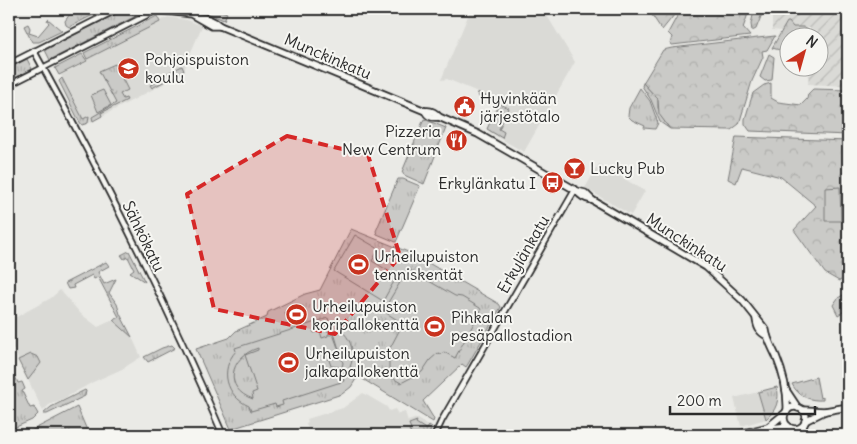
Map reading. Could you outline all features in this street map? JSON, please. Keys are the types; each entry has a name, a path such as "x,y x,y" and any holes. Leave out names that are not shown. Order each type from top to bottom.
{"main road":[{"name":"Munckinkatu","path":"155,9 179,11 198,17 205,17 220,26 425,112 435,113 439,117 478,134 576,190 585,193 592,200 706,266 742,300 756,319 765,327 786,390 786,412"},
{"name":"Munckinkatu","path":"185,9 191,14"},
{"name":"Munckinkatu","path":"786,390 800,409"},
{"path":"768,427 792,407 825,412"},
{"path":"735,435 768,427 798,428 805,422 825,412 848,407"},
{"path":"800,409 805,422"},
{"path":"786,412 784,420 789,427"}],"street":[{"path":"9,64 118,9"},
{"path":"9,85 155,9"},
{"name":"Sähkökatu","path":"34,51 80,134 182,340 223,435"},
{"name":"Erkylänkatu","path":"435,435 576,190"},
{"path":"803,435 805,422"},
{"path":"789,427 796,435"}],"highlighted area":[{"path":"287,136 368,155 400,256 335,334 214,309 187,194"}],"shaded area":[{"path":"471,9 543,9 575,62 524,152 489,132 502,106 499,104 499,101 447,79 441,80"},
{"path":"772,9 848,9 848,86 808,84 808,78 830,78 830,28 793,27 787,22 784,28 780,28 780,31 772,30"},
{"name":"Pohjoispuiston koulu","path":"168,17 187,20 202,26 184,73 89,123 83,119 61,75 87,62 86,59"},
{"path":"599,164 645,191 631,215 585,188"},
{"path":"60,290 81,314 98,327 119,317 132,337 141,357 122,369 49,405 43,411 9,340 9,321 51,298"},
{"path":"758,392 766,419 741,426 734,398"},
{"path":"363,393 387,407 389,411 395,409 398,414 405,412 408,421 417,418 427,425 428,435 310,435 306,423 308,422 307,419 343,408"}],"green space":[{"path":"70,9 101,9 101,11 69,27 65,21 72,11"},
{"path":"126,9 130,9 134,17 50,60 45,50"},
{"path":"197,9 215,9 227,13 224,20"},
{"path":"648,9 679,9 662,30"},
{"path":"681,9 764,9 756,29 752,31 751,24 754,11 749,11 743,28 750,36 672,45 670,44 672,37 668,33"},
{"path":"157,16 160,22 87,59 84,53"},
{"path":"48,19 62,31 39,42 32,42 24,26 28,24 30,28 29,33 38,36 49,23"},
{"path":"789,22 793,27 805,28 784,28"},
{"path":"780,34 780,50 772,48"},
{"path":"775,36 767,50 762,51 763,57 752,81 739,124 731,130 670,129 659,114 658,99 643,83 663,50"},
{"path":"82,54 87,61 59,75 55,68"},
{"path":"769,54 774,57 772,80 765,81 760,77"},
{"path":"27,59 32,69 9,81 9,68"},
{"path":"115,64 128,90 120,94 123,99 126,98 127,100 101,113 102,116 93,121 92,117 116,103 99,71"},
{"path":"182,66 184,71 152,88 150,85 163,79 162,76"},
{"path":"62,78 83,119 89,116 88,123 82,125 79,121 59,81"},
{"path":"643,83 658,99 658,108 670,129 660,122 651,100 642,86"},
{"path":"771,83 771,98 778,102 801,105 813,89 848,90 848,135 750,131 745,124 745,119 753,93 764,85"},
{"path":"640,88 650,101 658,123 655,129 644,128 645,126 628,116 629,108"},
{"path":"103,90 111,105 98,112 91,95"},
{"path":"477,92 509,108 499,129 504,132 502,138 487,129 498,105 479,97"},
{"path":"424,119 446,128 424,184 404,175 402,172"},
{"path":"736,137 848,141 848,277 839,281 825,273 794,230 816,206 781,177 742,167 736,183 728,179"},
{"path":"398,179 403,179 420,186 396,242 377,234 376,231"},
{"path":"840,187 841,221 825,221 825,188"},
{"path":"351,229 413,254 499,304 501,307 468,364 466,367 462,364 423,401 434,419 433,422 361,378 356,379 351,387 342,394 231,429 196,349 229,338 236,331 267,317 268,312 305,294 320,290"},
{"name":"Urheilupuiston tenniskentät","path":"355,235 379,249 372,261 397,276 383,301 334,271"},
{"path":"129,251 145,282 130,272 134,269 128,257 124,259 121,255"},
{"path":"106,262 109,266 98,272 104,284 116,279 109,293 117,304 132,337 113,320 119,317 98,277 94,279 92,275 73,285 74,288 68,289 65,283"},
{"name":"Pihkalan pesäpallostadion","path":"408,269 455,296 462,297 481,310 455,358 444,352 438,353 430,360 422,372 401,383 389,376 389,350 399,331 399,321 383,311"},
{"path":"848,292 848,309 838,315 833,305 838,298"},
{"name":"Urheilupuiston koripallokenttä","path":"303,307 307,318 289,324 285,313"},
{"path":"328,318 330,324 344,333 349,340 352,347 352,355 348,371 343,378 344,381 282,401 283,405 276,407 275,404 251,411 249,406 235,396 228,382 228,366 236,351 235,348","holes":["319,329 332,332 335,336 343,363 341,370 334,376 332,370 339,367 331,366 328,357 340,353 333,334 328,334 328,336 322,338 320,331 314,333 313,331","258,348 258,350 245,355 257,391 252,393 253,399 243,394 237,388 233,373 241,358 248,352"]},
{"path":"172,345 175,348 148,362 144,357 162,348"},
{"path":"31,354 38,357 41,363 28,380 18,360"},
{"path":"9,363 18,383 22,382 25,389 22,391 30,408 34,407 38,414 32,420 9,430"},
{"path":"816,377 820,398 823,397 823,400 813,400 804,397 797,392 792,384"},
{"path":"777,387 776,405 766,419 758,392"},
{"path":"85,390 85,396 47,414 43,414 51,407"},
{"path":"77,407 89,435 23,435"},
{"path":"417,421 416,423 427,430 429,425 432,427 429,435 412,435 409,430 411,429 409,424"}],"railway":[{"path":"828,9 848,15"}],"place":[{"name":"Pohjoispuiston koulu","path":"129,68"},
{"name":"Hyvinkään järjestötalo","path":"464,107"},
{"name":"Pizzeria New Centrum","path":"457,140"},
{"name":"Lucky Pub","path":"574,168"},
{"name":"Erkylänkatu I","path":"552,183"},
{"name":"Urheilupuiston tenniskentät","path":"358,265"},
{"name":"Urheilupuiston koripallokenttä","path":"296,315"},
{"name":"Pihkalan pesäpallostadion","path":"435,326"},
{"name":"Urheilupuiston jalkapallokenttä","path":"289,362"}]}
